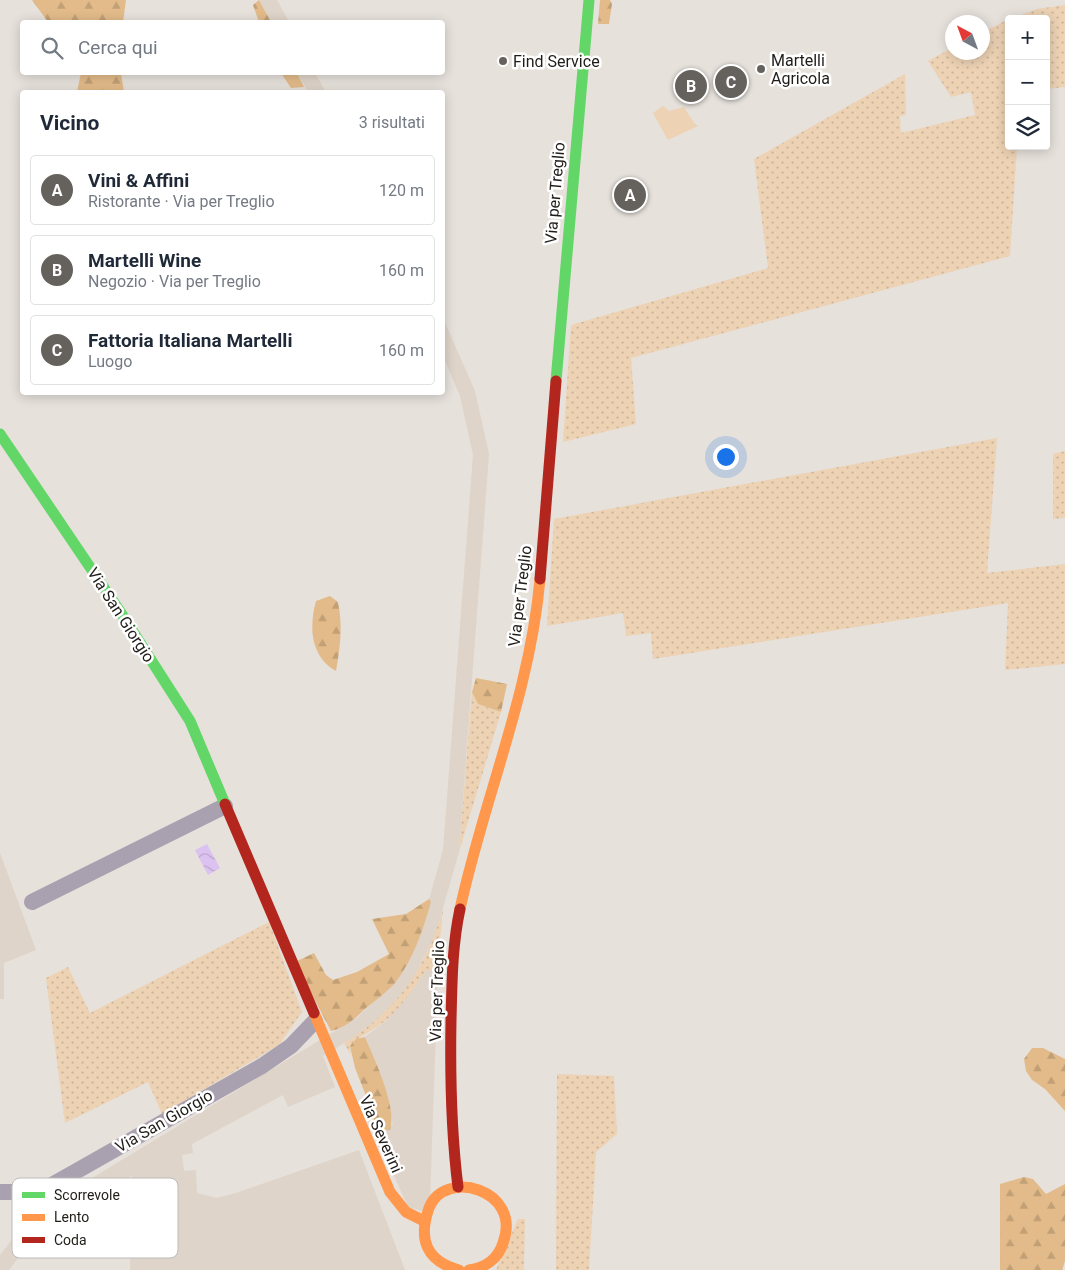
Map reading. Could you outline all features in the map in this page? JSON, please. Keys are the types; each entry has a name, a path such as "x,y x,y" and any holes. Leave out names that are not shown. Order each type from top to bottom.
{"main road":[{"name":"Via per Treglio","path":"458,1187 452,1138 450,1080 452,972 457,923 470,868 522,690 538,598 589,0"},
{"name":"Via San Giorgio","path":"0,434 121,613 190,721 325,1045"},
{"name":"Via Severini","path":"325,1045 395,1202 405,1212 424,1221"},
{"path":"459,1270 443,1264 429,1250 423,1231 424,1221 432,1202 448,1190 471,1186 484,1190 502,1208 507,1220 507,1233 504,1245 497,1256 487,1264 469,1270"}],"street":[{"path":"32,902 225,806"},
{"name":"Via San Giorgio","path":"64,1178 262,1066 291,1046 315,1021"}],"shaded area":[{"path":"259,0 277,0 288,20 270,20"},
{"path":"1065,5 1065,87 1050,89 1050,15 1021,15 1037,9"},
{"path":"1005,21 1005,150 1017,150 1010,256 631,358 636,424 563,442 571,325 768,268 754,159 905,74 906,115 900,116 901,133 975,115 971,92 951,97 928,61 945,52 945,60 990,60 990,28"},
{"path":"298,75 316,75 325,90 307,90"},
{"path":"663,106 669,111 684,107 698,126 668,140 653,113"},
{"path":"445,323 475,391 489,454 459,852 435,936 407,990 367,1029 323,1056 335,1087 288,1107 283,1095 192,1144 193,1153 182,1155 184,1171 196,1170 197,1193 216,1198 236,1193 359,1150 405,1270 130,1270 130,1258 178,1258 178,1178 132,1178 132,1176 128,1178 92,1178 358,1017 394,980 420,931 443,850 473,455 460,396 445,361"},
{"path":"997,438 987,573 1065,564 1065,664 1005,670 1008,603 653,659 651,633 626,636 623,613 547,626 554,519"},
{"path":"1065,451 1065,518 1053,519 1053,454"},
{"path":"472,692 478,704 501,712 459,852"},
{"path":"0,853 36,950 4,963 4,999 0,999"},
{"path":"443,909 437,970 427,970 391,1016 350,1046 351,1055 344,1043 379,1017 407,986 428,950"},
{"path":"269,922 302,1012 279,1045 162,1114 148,1082 65,1123 46,978 68,967 90,1013"},
{"path":"427,970 438,970 430,1200 422,1211 408,1207 374,1131 383,1131 393,1124 380,1073 365,1037 387,1020"},
{"path":"557,1074 614,1076 617,1134 596,1152 589,1270 556,1270"},
{"path":"518,1219 525,1219 524,1270 496,1270"},
{"path":"12,1240 12,1258 18,1258 9,1270 0,1270 0,1255"}],"green space":[{"path":"32,0 126,0 123,20 47,20"},
{"path":"259,0 270,20 258,20 253,5"},
{"path":"600,0 610,0 612,4 609,24 598,24"},
{"path":"81,75 121,75 124,90 77,90"},
{"path":"282,75 298,75 304,87 291,88"},
{"path":"330,596 338,602 341,628 336,671 321,658 316,649 312,630 316,601"},
{"path":"476,678 507,684 501,712 478,704 472,692"},
{"path":"429,899 431,902 417,944 407,965 395,983 350,1022 341,1028 331,1031 295,962 314,953 326,975 333,980 357,972 389,954 372,919 406,914"},
{"path":"365,1037 388,1097 392,1121 390,1130 374,1131 370,1106 355,1068 350,1046 356,1039"},
{"path":"1032,1048 1043,1048 1065,1059 1065,1111 1045,1089 1032,1080 1026,1071 1024,1059"},
{"path":"1024,1177 1033,1179 1046,1194 1065,1184 1065,1261 1062,1270 1000,1270 1000,1184"}],"water":[{"path":"207,844 220,868 208,875 195,850"}],"traffic: fast":[{"path":"556,381 589,0"},
{"path":"0,434 121,613 190,721 225,804"}],"traffic: slow":[{"path":"460,909 481,827 517,705 535,622 540,579"},
{"path":"314,1013 390,1192 406,1212 424,1221"},
{"path":"459,1270 448,1266 432,1255 425,1239 424,1230 429,1208 437,1196 450,1189 464,1187 479,1190 492,1198 502,1209 506,1224 503,1243 498,1254 485,1265 469,1270"}],"traffic: jam":[{"path":"540,579 556,381"},
{"path":"225,804 314,1013"},
{"path":"458,1187 452,1124 451,1041 453,964 460,909"}],"place":[{"name":"Find Service","path":"503,61"},
{"name":"Martelli Agricola","path":"761,69"},
{"name":"Fattoria Italiana Martelli","path":"731,82"},
{"name":"Martelli Wine","path":"691,86"},
{"name":"Vini & Affini","path":"630,195"}]}
